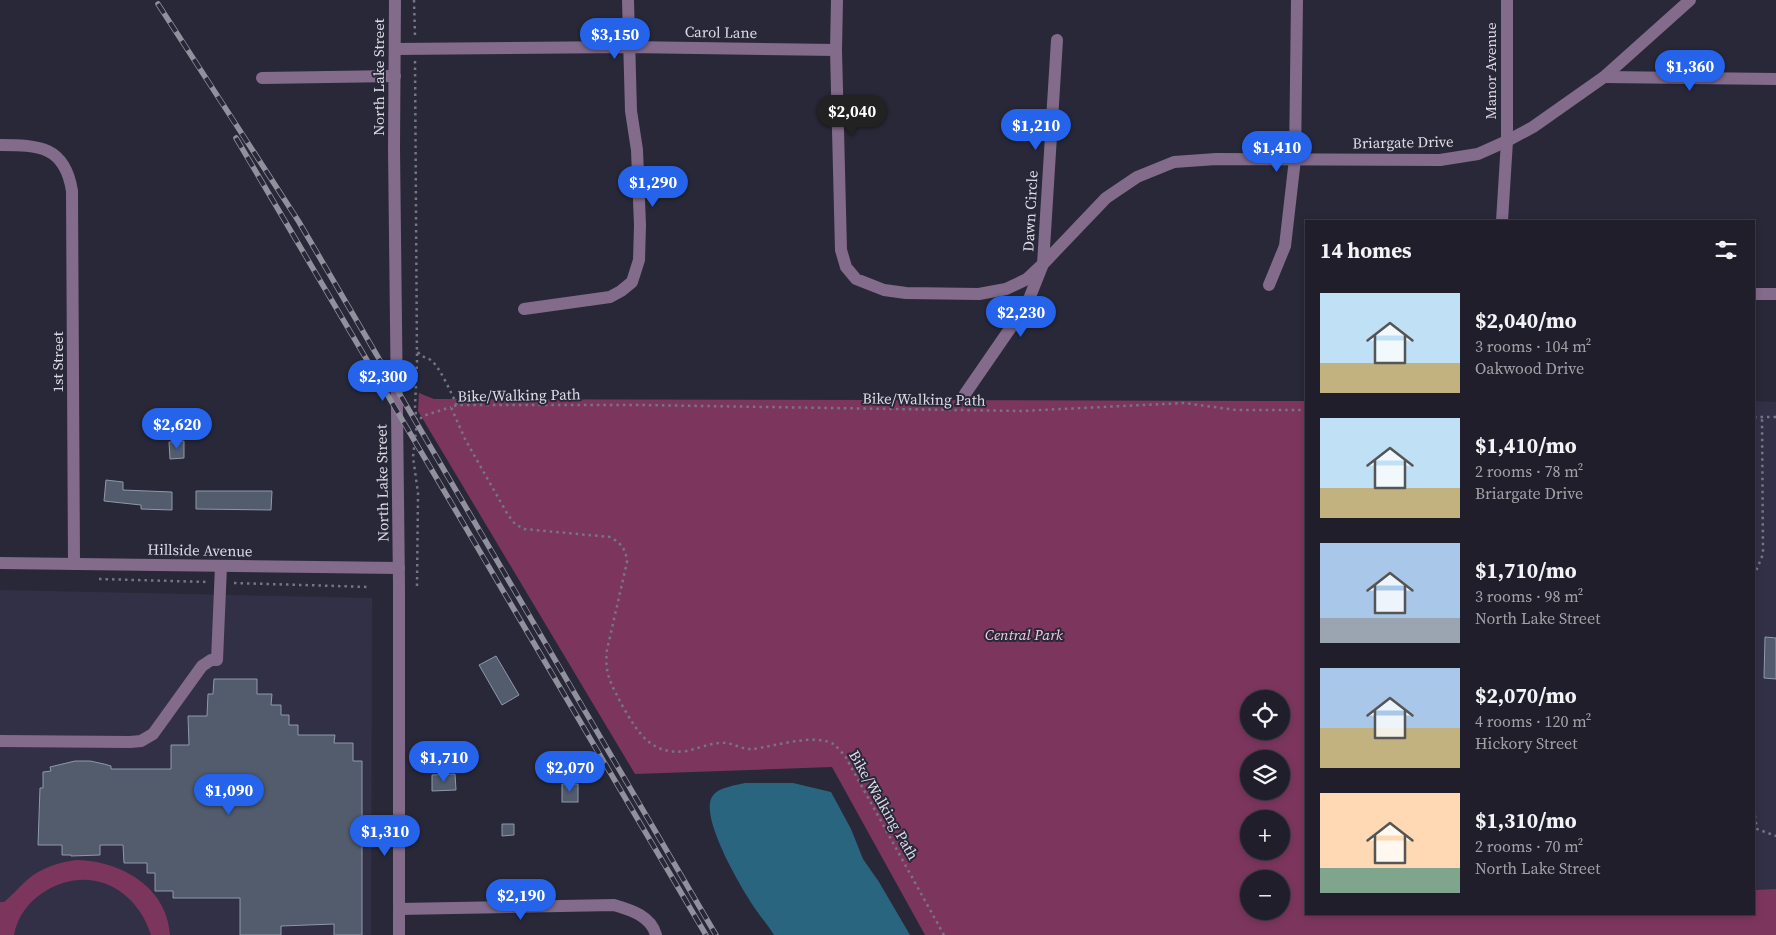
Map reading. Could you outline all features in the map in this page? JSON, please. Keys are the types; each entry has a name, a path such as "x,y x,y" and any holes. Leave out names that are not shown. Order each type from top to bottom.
{"street":[{"name":"North Lake Street","path":"394,0 399,568 399,935"},
{"path":"524,309 610,298 621,292 632,282 639,260 640,225 636,150 631,111 628,0"},
{"path":"836,50 837,0"},
{"path":"1269,285 1285,246 1295,159 1297,0"},
{"name":"Manor Avenue","path":"1502,220 1507,141 1506,0"},
{"name":"Briargate Drive","path":"836,50 841,250 846,267 856,279 884,290 906,293 979,294 1006,289 1027,278 1043,264 1106,198 1137,177 1174,162 1216,159 1440,160 1478,154 1533,127 1604,77 1690,0"},
{"name":"Dawn Circle","path":"1043,264 1057,40"},
{"name":"Carol Lane","path":"395,48 628,47 836,50"},
{"path":"262,78 395,76"},
{"path":"1604,77 1776,79"},
{"name":"1st Street","path":"0,145 37,147 51,152 70,175 72,191 74,564"},
{"name":"Briargate Drive","path":"965,394 1028,304 1043,264"},
{"path":"1755,294 1776,294"},
{"name":"Hillside Avenue","path":"0,563 399,568"},
{"path":"0,741 130,742 141,741 153,734 202,666 211,660 217,660 221,566"},
{"path":"399,909 614,905 632,910 647,920 656,935"}],"path":[{"path":"414,0 417,362 416,422 413,457 418,493 417,586"},
{"path":"417,350 419,354 431,360 437,367 457,405"},
{"path":"417,362 423,357"},
{"name":"Bike/Walking Path","path":"944,935 845,756 834,745 822,741 805,741 774,744 752,749 721,742 674,752 647,743 633,726 609,680 606,665 627,562 623,546 610,537 524,529 515,524 508,516 465,439 451,407 457,405 640,405 1022,412 1184,403 1236,410 1305,410"},
{"path":"416,422 423,416 451,407"},
{"path":"1755,417 1776,417"},
{"path":"1755,574 1763,554 1762,417"},
{"path":"94,579 370,587"},
{"path":"1755,816 1757,829 1776,836"}],"shaded area":[{"path":"1755,401 1776,402 1776,889 1755,890"},
{"path":"0,590 372,598 371,935 0,935"}],"green space":[{"name":"Central Park","path":"419,393 434,399 1305,401 1305,915 1755,915 1755,890 1776,889 1776,935 925,935 832,767 635,774 418,411"},
{"path":"77,860 110,865 139,880 151,890 160,903 167,918 170,935 151,935 144,918 134,904 122,893 108,885 93,881 77,880 61,884 44,892 29,905 21,916 14,935 0,935 0,902 4,902 38,872 57,864"}],"water":[{"path":"745,783 793,783 831,792 851,829 863,859 879,882 910,935 774,935 733,872 712,823 710,810 713,795 726,788"}],"building":[{"path":"184,441 184,458 170,459 169,442"},
{"path":"106,480 123,482 123,490 172,492 172,510 141,509 141,505 104,501"},
{"path":"196,491 272,491 271,510 196,509"},
{"path":"1765,637 1776,638 1776,679 1764,678"},
{"path":"496,656 519,695 502,705 479,665"},
{"path":"214,679 257,679 257,694 272,694 271,705 281,705 281,715 289,715 289,725 298,725 298,735 335,735 334,743 353,743 353,761 362,761 362,935 334,935 334,924 281,926 281,935 240,935 240,898 173,898 173,891 155,891 155,873 147,873 147,863 124,863 123,845 100,845 100,855 71,856 62,855 62,845 38,845 40,788 43,788 43,772 51,771 50,767 75,761 90,761 104,764 111,766 111,769 171,769 171,745 189,745 188,716 207,716 208,694 213,694"},
{"path":"455,774 456,790 432,791 432,775"},
{"path":"562,784 578,784 578,802 562,802"},
{"path":"502,824 514,824 514,835 502,836"}],"railway":[{"path":"158,4 299,222 716,935"},
{"path":"236,138 706,935"}]}
